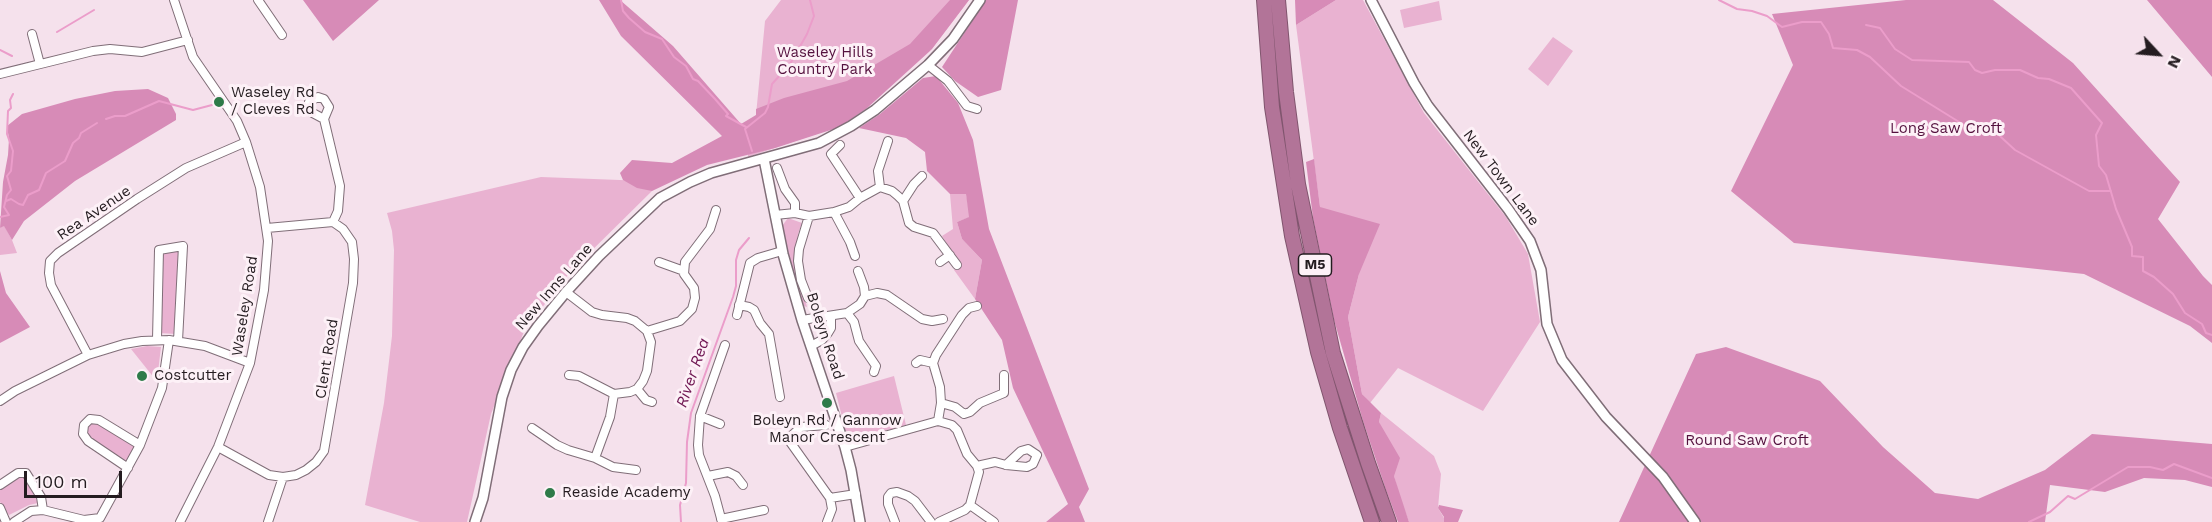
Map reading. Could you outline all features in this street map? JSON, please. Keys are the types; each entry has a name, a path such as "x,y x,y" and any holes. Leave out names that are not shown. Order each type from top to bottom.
{"highway":[{"name":"M5","path":"1264,0 1272,107 1292,236 1318,352 1340,428 1372,522"},
{"name":"M5","path":"1278,0 1286,92 1298,184 1317,274 1334,352 1368,463 1389,522"}],"street":[{"name":"Waseley Road","path":"174,0 200,68 237,121 246,142 260,187 267,228 268,258 258,327 250,363 218,447 180,522"},
{"path":"258,0 282,35"},
{"name":"New Inns Lane","path":"476,522 483,498 502,397 511,370 523,347 566,292 599,256 660,198 711,173 819,142 851,126 890,98 928,64 953,39 980,0"},
{"name":"New Town Lane","path":"1371,0 1428,106 1530,241 1540,270 1548,324 1562,360 1606,417 1663,477 1695,522"},
{"path":"32,34 40,64"},
{"path":"0,75 93,51 110,49 142,51 188,40"},
{"path":"928,64 948,81 968,106 977,109"},
{"path":"267,228 333,222 338,211 340,186 324,119"},
{"path":"880,187 878,171 888,141"},
{"name":"Rea Avenue","path":"88,355 51,285 48,273 50,261 58,253 186,168 246,142"},
{"path":"840,145 827,155 860,198"},
{"name":"Boleyn Road","path":"764,159 782,251 802,320 845,447 860,522"},
{"path":"777,168 785,189 796,206 795,213"},
{"path":"903,201 922,176"},
{"path":"775,215 795,213 809,216 834,212 849,207 880,187 892,191 903,201 911,226 933,234 957,265"},
{"path":"647,331 680,321 692,309 695,298 694,288 684,271 685,262 710,229 711,218 716,210"},
{"path":"834,212 855,256"},
{"path":"808,298 801,280 798,261 799,249 809,216"},
{"name":"Clent Road","path":"283,477 296,475 316,462 324,451 332,412 353,283 354,259 352,242 343,229 333,222"},
{"path":"157,339 159,250 183,246 178,341"},
{"path":"737,315 750,263 758,258 782,251"},
{"path":"940,262 950,255"},
{"path":"659,262 684,271"},
{"path":"858,271 865,296"},
{"path":"566,292 592,312 635,321 647,331 651,342 649,362 643,381 637,389 614,394 579,376 569,375"},
{"path":"802,320 847,313 865,296 877,293 887,296 922,319 943,319"},
{"path":"739,305 754,310 769,334 780,397"},
{"path":"938,421 941,403 940,387 933,363 962,315 969,308 977,306"},
{"path":"847,313 854,322 860,341 876,366 874,372"},
{"path":"811,346 822,340 828,333 831,328 831,316"},
{"path":"0,400 88,355 124,344 157,339 205,346 250,363"},
{"path":"14,522 31,511 43,510 84,520 100,518 140,445 162,388 169,340"},
{"path":"725,345 699,416 699,455 721,520 764,510"},
{"path":"916,363 921,360 933,363"},
{"path":"941,403 955,407 964,414 969,412 980,403 1004,393 1004,375"},
{"path":"637,389 646,400 652,402"},
{"path":"595,458 610,417 614,394"},
{"path":"699,416 720,424"},
{"path":"128,468 88,441 83,434 84,425 90,419 99,420 140,445"},
{"path":"845,447 938,421 952,425 957,430 967,454 979,472 970,505 965,510 939,522"},
{"path":"826,424 801,427 785,437 830,498 832,509 827,522"},
{"path":"535,433 557,445 613,467 633,467"},
{"path":"218,447 269,475 283,477 268,522"},
{"path":"977,466 995,462 1006,465"},
{"path":"708,476 728,472 736,476 743,485"},
{"path":"0,485 18,474 26,473 40,497 43,510"},
{"path":"895,522 888,504 888,497 891,493 897,492 915,501 930,522"},
{"path":"830,498 856,494"},
{"path":"970,505 994,522"},
{"path":"0,508 6,522"}],"green space":[{"path":"303,0 379,0 333,41"},
{"path":"599,0 620,0 673,46 741,124 756,115 756,109 784,98 847,81 910,44 950,0 969,0 932,49 867,108 840,127 775,148 707,165 652,191 637,188 623,180 620,173 632,160 672,163 722,136 621,36"},
{"name":"Waseley Hills Country Park","path":"781,0 969,0 930,51 866,109 837,127 748,157 748,126 756,115 765,21"},
{"path":"986,0 1018,0 1001,90 978,97 955,81 942,67"},
{"path":"1295,0 1336,0 1296,25"},
{"path":"1336,0 1363,0 1424,113 1506,217 1528,254 1540,322 1483,411 1398,368 1370,403 1362,394 1348,317 1359,274 1320,207 1296,25"},
{"name":"Long Saw Croft","path":"1906,0 1993,0 2073,63 2180,182 2158,219 2212,285 2212,343 2190,326 2084,274 1794,243 1731,191 1793,65 1772,14"},
{"path":"2147,0 2212,0 2212,77"},
{"path":"1439,1 1442,20 1404,28 1400,10"},
{"path":"1553,37 1573,51 1548,86 1528,69"},
{"path":"936,76 958,103 973,140 989,229 1089,489 1079,507 1085,522 1046,522 1068,504 1013,388 1002,340 975,299 982,260 962,239 957,222 969,217 966,194 950,194 927,171 925,152 906,138 859,128 880,114 923,78"},
{"path":"148,89 168,98 176,114 176,120 75,181 24,221 12,240 4,226 0,228 3,182 8,155 7,126 22,114 75,99 115,91"},
{"path":"1314,159 1320,207 1380,224 1359,274 1348,317 1362,394 1381,413 1379,422 1400,458 1394,476 1409,522 1398,522 1386,490 1363,421 1334,320 1313,218 1306,162"},
{"path":"541,177 646,181 652,191 572,270 525,329 491,414 467,522 420,522 365,505 384,403 392,336 394,250 387,213"},
{"path":"966,193 970,217 957,222 962,239 982,260 975,299 954,270 959,263 942,236 953,229 950,194"},
{"path":"788,218 802,223 798,234 796,265 807,307 804,306 788,260 782,226"},
{"path":"4,225 17,253 0,255 0,228"},
{"path":"179,251 176,334 159,333 162,253"},
{"path":"0,271 6,293 30,327 0,343"},
{"path":"147,346 161,347 155,379 131,349"},
{"name":"Round Saw Croft","path":"1726,347 1820,381 1883,447 1935,493 1978,499 2045,470 2092,434 2212,444 2212,487 2185,480 2144,478 2105,492 2050,485 2045,522 1619,522 1696,354"},
{"path":"894,376 906,425 848,441 836,393"},
{"path":"1381,413 1434,456 1441,474 1438,508 1444,522 1409,522 1379,422"},
{"path":"89,423 98,423 135,447 127,462 85,434"},
{"path":"19,478 25,478 38,503 9,515 0,502 0,489"},
{"path":"1439,505 1463,510 1458,522 1444,522 1444,517 1438,508"}],"waterway":[{"path":"621,0 623,11 629,18 645,32 662,39 674,57 686,66 693,79 698,81 728,114 726,116 746,127"},
{"name":"River Rea","path":"752,151 745,129 765,113 772,84 790,64 807,34 814,16 810,0"},
{"path":"1719,0 1737,9 1767,16 1782,27 1802,22 1821,22 1829,34 1833,48 1857,50 1870,57 1901,86 1964,125 1989,126 2015,150 2089,191 2111,191"},
{"path":"57,32 94,10"},
{"path":"1866,25 1880,28 1895,49 1912,60 1969,62 1975,70 1982,73 1995,70 2020,70 2071,88 2102,123 2096,135 2099,166 2106,175 2116,209 2132,247 2132,256 2143,257 2143,271 2154,277 2173,294 2185,313 2202,324 2206,333 2212,335"},
{"path":"0,50 12,56"},
{"path":"0,217 9,215 4,207 11,190 7,176 11,171 13,151 7,134 8,111 11,108 10,100 13,94"},
{"path":"106,119 125,116 159,101 193,110 212,105"},
{"path":"6,201 11,199 23,205 28,195 39,190 46,173 65,161 73,143 81,133 97,123"},
{"name":"River Rea","path":"681,522 680,505 686,483 687,442 691,413 733,297 739,250 749,238"},
{"path":"2029,522 2050,512 2068,496 2075,499 2128,467 2150,467 2163,470 2174,464 2212,478"}],"place":[{"name":"Waseley Rd / Cleves Rd","path":"219,102"},
{"name":"Costcutter","path":"142,376"},
{"name":"Boleyn Rd / Gannow Manor Crescent","path":"827,403"},
{"name":"Reaside Academy","path":"550,493"}]}
